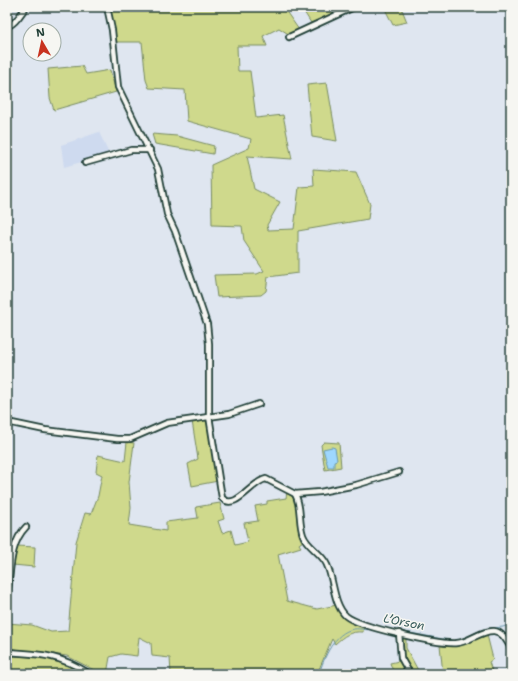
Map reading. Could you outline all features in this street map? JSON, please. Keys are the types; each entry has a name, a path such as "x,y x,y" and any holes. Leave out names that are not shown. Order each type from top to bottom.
{"street":[{"path":"10,25 14,23 26,7"},
{"path":"106,7 111,25 118,87 158,169 167,214 175,231 207,324 209,344 209,416 220,486 224,501 231,502 237,500 257,482 266,479 295,494 320,492 348,487 399,472"},
{"path":"289,37 354,7"},
{"path":"85,163 131,150 150,150"},
{"path":"7,422 45,430 117,439 130,439 167,423 229,414 259,404"},
{"path":"295,494 300,507 303,537 327,563 338,604 345,615 356,622 372,628 423,639 456,644 493,631 500,634 511,648"},
{"path":"7,594 13,550 20,532 26,527"},
{"path":"399,633 401,658 410,674"},
{"path":"7,652 57,657 69,661 90,674"}],"shaded area":[{"path":"99,132 109,154 64,167 61,145"}],"green space":[{"path":"110,7 283,7 299,30 290,35 279,28 263,36 267,46 237,46 238,71 250,71 256,118 283,115 292,159 247,156 254,189 280,202 267,225 268,230 294,229 299,187 314,186 313,169 356,172 370,204 368,219 298,231 298,273 268,277 266,291 261,295 217,297 214,275 257,274 264,271 244,241 242,226 212,225 211,165 249,148 251,139 187,121 185,90 149,88 146,80 142,42 115,42"},
{"path":"301,7 349,7 311,23"},
{"path":"384,7 401,7 407,22 393,25"},
{"path":"82,66 86,74 110,70 116,92 54,110 50,98 48,69"},
{"path":"327,83 337,141 312,137 307,85"},
{"path":"152,134 177,136 214,146 213,154 155,144"},
{"path":"205,420 208,423 218,481 192,486 188,464 198,459 192,421"},
{"path":"127,442 134,443 129,482 131,508 129,525 166,531 166,522 198,518 196,507 220,503 224,519 218,521 222,533 231,530 235,545 248,542 244,523 258,521 255,506 267,504 267,501 286,498 287,491 296,501 300,513 303,541 299,544 301,547 278,554 287,601 317,609 337,605 348,620 364,628 363,632 354,632 335,644 332,639 317,674 171,674 170,658 152,656 151,643 139,637 137,656 121,654 110,657 107,674 102,674 67,656 7,648 7,623 32,625 51,632 68,631 76,542 85,513 91,514 98,496 102,475 96,472 98,455 125,461"},
{"path":"324,442 339,443 341,467 325,470 321,445"},
{"path":"17,546 35,547 34,567 13,565"},
{"path":"396,635 406,638 406,648 420,674 394,674 390,663 399,661"},
{"path":"487,635 493,659 489,662 493,674 443,674 440,645 461,645"},
{"path":"7,656 29,657 55,661 73,668 83,674 7,674"}],"water":[{"path":"332,447 335,448 337,460 334,461 334,467 328,467 323,449"}],"waterway":[{"name":"L’Orson","path":"459,640 484,629 503,627 511,624"},
{"name":"L’Orson","path":"372,626 454,641"},
{"name":"L’Orson","path":"319,674 327,654 335,640 347,631 354,629 372,629"}]}
